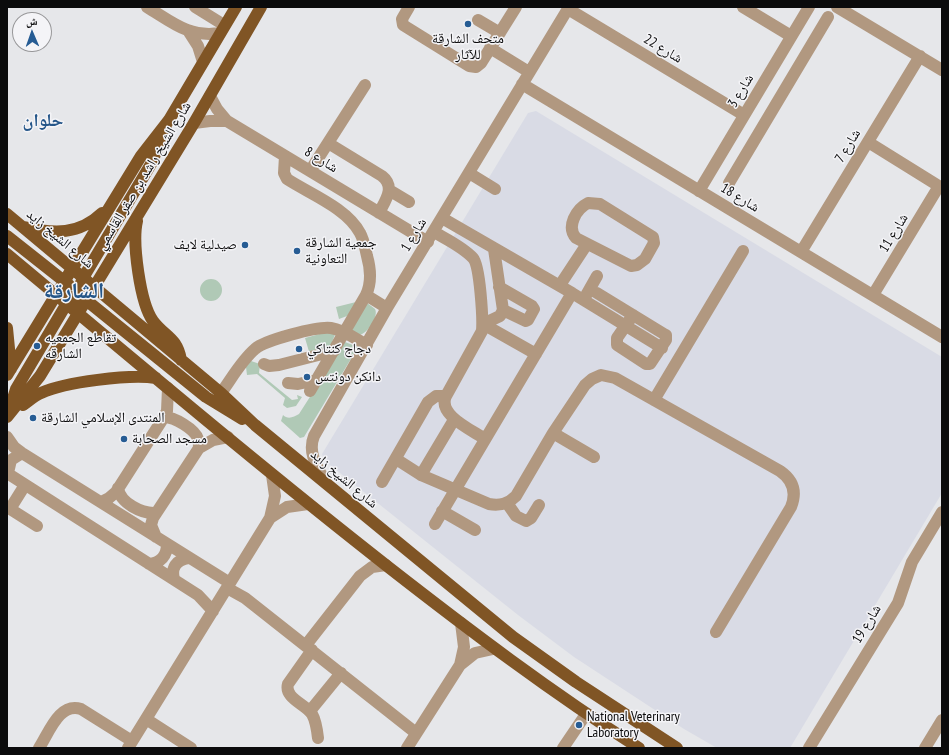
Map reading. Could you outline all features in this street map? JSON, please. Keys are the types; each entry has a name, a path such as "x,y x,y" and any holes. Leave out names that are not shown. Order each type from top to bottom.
{"main road":[{"name":"شارع الشيخ راشد بن صقر القاسمي","path":"7,417 40,376 78,313 72,268 149,145 169,120 236,7"},
{"name":"شارع الشيخ راشد بن صقر القاسمي","path":"9,372 56,294 75,292 94,287 194,123 261,7"},
{"path":"7,417 16,390 151,164 169,120"},
{"path":"21,226 48,232 73,230 93,221 111,204"},
{"path":"138,213 134,238 135,250 148,311 154,322 176,343 181,360"},
{"name":"شارع الشيخ زايد","path":"7,214 72,268"},
{"path":"7,236 206,397 255,425"},
{"path":"7,254 56,294"},
{"path":"51,272 60,268 62,260"},
{"name":"شارع الشيخ زايد","path":"94,287 221,393 255,425 513,637 576,682 677,748"},
{"path":"89,322 88,316 91,312 99,310"},
{"path":"78,313 272,475 494,649 586,714 639,748"},
{"path":"7,328 9,372"},
{"path":"7,417 33,398 50,390 126,377 156,378"}],"street":[{"path":"147,7 189,32 204,34 222,29"},
{"path":"195,7 222,29"},
{"path":"409,7 402,19 403,25 469,66 479,66 516,7"},
{"path":"743,7 791,36"},
{"name":"شارع 3","path":"699,191 809,7"},
{"path":"838,7 942,70"},
{"name":"شارع 1","path":"326,484 312,455 312,440 387,308 568,8"},
{"name":"شارع 22","path":"568,8 744,115"},
{"path":"729,183 828,17"},
{"path":"478,20 500,33"},
{"path":"189,32 198,46 203,62"},
{"path":"490,48 529,72"},
{"name":"شارع 7","path":"801,252 920,56"},
{"path":"770,72 788,84"},
{"name":"شارع 18","path":"522,84 942,336"},
{"path":"763,84 781,97"},
{"path":"310,171 365,85"},
{"path":"210,96 217,109 227,121"},
{"name":"شارع 8","path":"194,123 210,120 227,121 379,213 468,254 474,260"},
{"path":"868,142 941,187"},
{"path":"328,143 382,176 388,184 389,190 379,213"},
{"path":"285,156 284,173 287,179 342,212 352,221 359,232 370,266 370,281 366,295 310,391"},
{"path":"469,173 495,189"},
{"name":"شارع 11","path":"873,295 941,187"},
{"path":"389,190 409,202"},
{"path":"592,202 600,204 650,235 654,240 653,246 645,259 637,265 631,266 587,244 576,238 571,231 571,227 581,208 592,202"},
{"path":"442,218 572,293 629,320"},
{"path":"560,285 587,244"},
{"path":"485,439 448,414 444,407 446,396 480,336 483,324 477,268 474,260 489,246"},
{"path":"483,324 500,316 502,310 499,287 489,246"},
{"path":"654,400 743,251"},
{"path":"584,299 597,276"},
{"path":"499,287 532,306 534,309 526,321 502,310"},
{"path":"435,524 572,293"},
{"path":"597,293 629,320 662,348 650,364 646,364 619,347 616,343 629,320"},
{"path":"366,295 387,308"},
{"path":"221,393 245,360 259,346 273,339 325,328 352,320"},
{"path":"483,324 536,354"},
{"path":"325,328 333,328 367,345"},
{"path":"264,364 269,366 279,365 334,351"},
{"path":"396,459 421,475 489,504 495,505 507,503 516,496 553,433 586,385 596,377 606,375 615,378 780,471 790,480 793,487 794,494 791,507 716,632"},
{"path":"288,383 298,384 317,380"},
{"path":"101,502 109,498 118,488 164,417 167,411 168,388"},
{"path":"382,482 428,402 436,396 446,396"},
{"path":"164,417 175,419 194,433 198,439 199,448"},
{"path":"421,475 452,423"},
{"path":"553,433 594,457"},
{"path":"7,437 14,447 22,453 156,537 228,585 309,647 416,733"},
{"path":"156,537 152,525 156,513 199,448 212,440 228,437"},
{"path":"22,453 11,460 8,473 24,485 174,579 202,598 213,611"},
{"path":"39,748 61,713 67,708 74,707 81,709 130,745 270,518 276,496 272,475"},
{"path":"24,485 9,508 37,526"},
{"path":"118,488 123,499 132,506 147,513 156,513"},
{"path":"507,503 516,516 526,521 531,518 539,505"},
{"path":"270,518 287,507 308,504"},
{"path":"442,511 475,530"},
{"name":"شارع 19","path":"809,748 898,603 912,562 940,519"},
{"path":"149,564 163,558 167,549 166,544"},
{"path":"174,579 173,574 175,565 183,559 188,558"},
{"path":"318,738 314,718 310,711 290,694 287,686 309,647 360,576 372,567 386,565"},
{"path":"460,665 464,647 461,623"},
{"path":"407,748 460,665 474,653 494,649"},
{"path":"310,711 341,673"},
{"path":"563,748 586,714"},
{"path":"146,719 191,748"},
{"path":"925,748 942,720"}],"shaded area":[{"path":"536,111 942,357 942,493 790,748 717,748 684,729 574,657 518,615 325,461 322,454 528,113"}],"green space":[{"path":"211,279 219,282 222,290 219,298 211,301 203,298 200,290 203,282"},
{"path":"360,301 347,316 339,319 336,307"},
{"path":"366,302 375,309 376,312 372,325 365,332 359,335 349,330"},
{"path":"327,332 336,332 332,342 336,344 310,355 305,338"},
{"path":"345,342 358,347 304,437 300,438 281,421 283,415 289,418 299,414"},
{"path":"251,361 260,364 259,373 292,400 298,399 297,395 302,397 296,406 287,408 283,405 285,398 257,374 247,375 246,367"}],"place":[{"name":"متحف الشارقة للآثار","path":"468,24"},
{"name":"صيدلية لايف","path":"245,245"},
{"name":"جمعية الشارقة التعاونية","path":"297,251"},
{"name":"تقاطع الجمعيه الشارقه","path":"37,346"},
{"name":"دجاج كنتاكي","path":"299,349"},
{"name":"دانكن دونتس","path":"307,377"},
{"name":"المنتدى الإسلامي الشارقة","path":"33,418"},
{"name":"مسجد الصحابة","path":"124,439"},
{"name":"National Veterinary Laboratory","path":"579,725"}],"district":[{"name":"حلوان","path":"43,121"},
{"name":"الشارقة","path":"74,292"}]}
